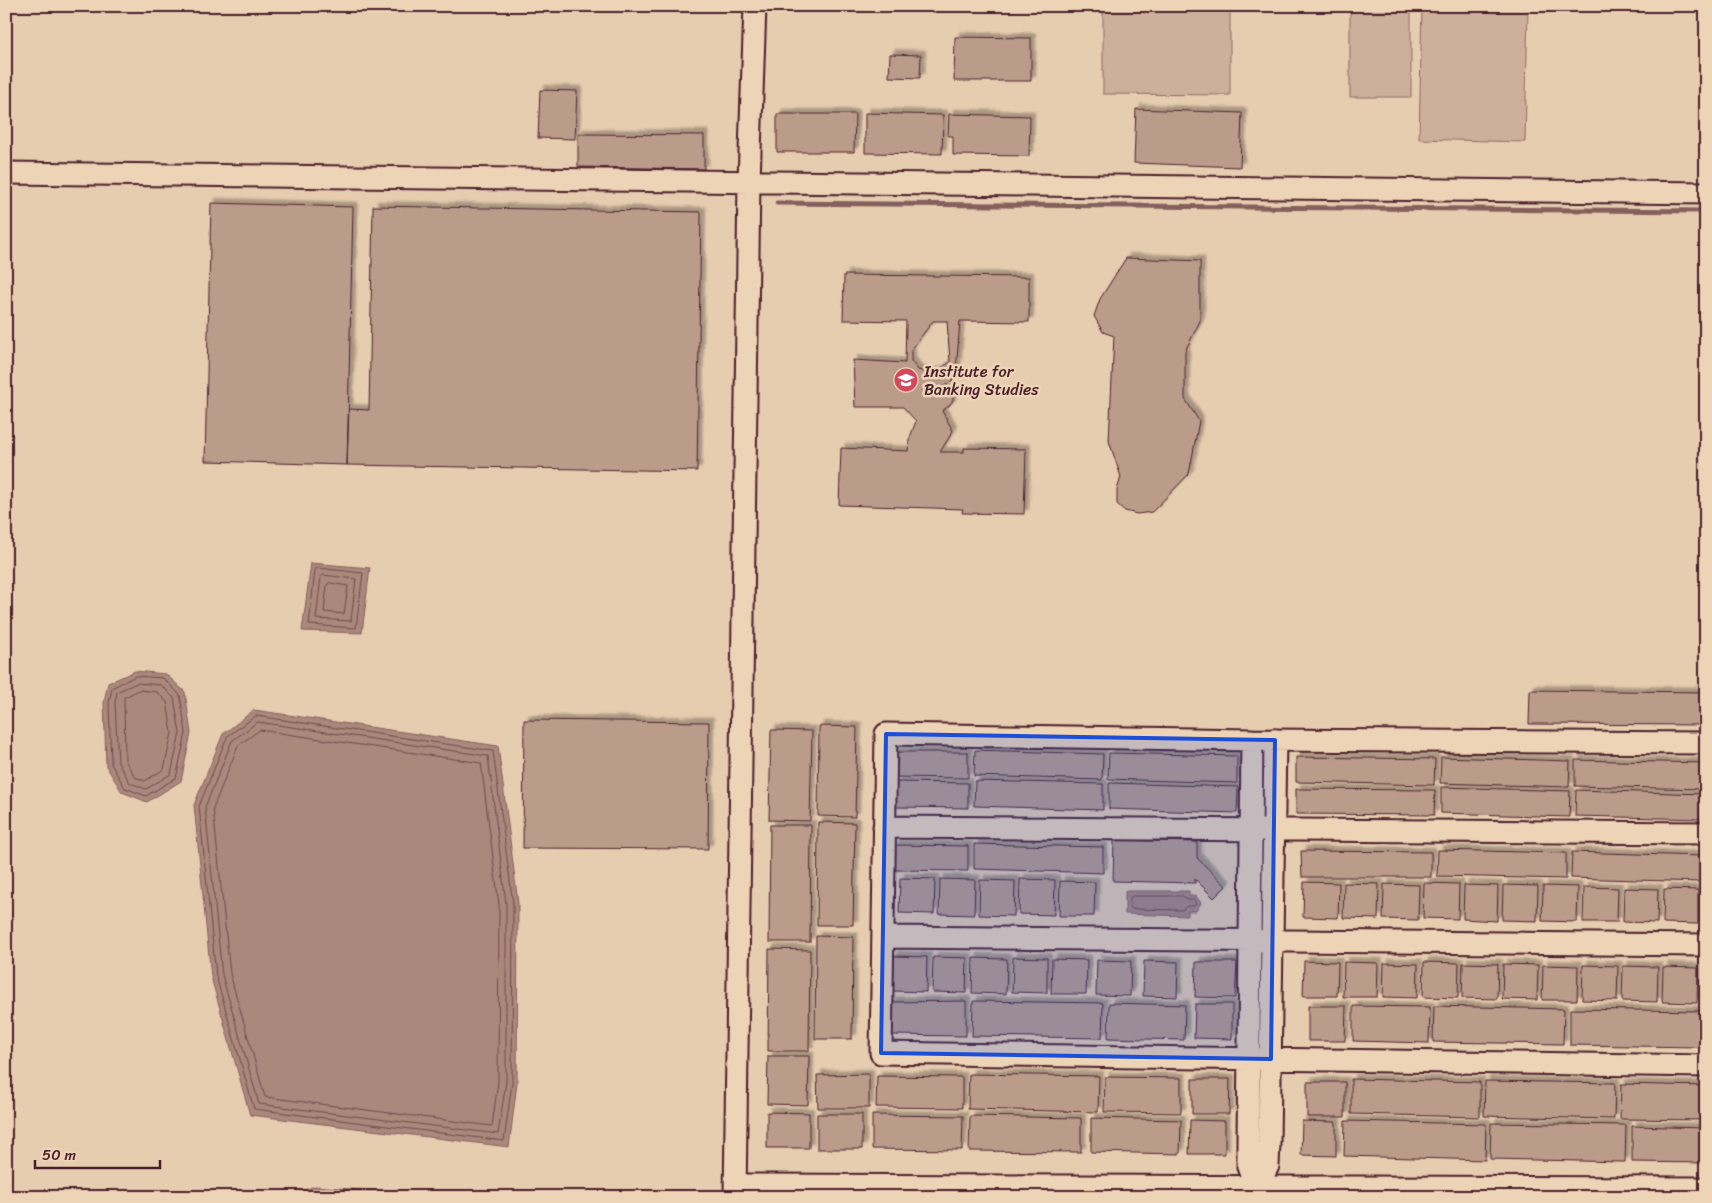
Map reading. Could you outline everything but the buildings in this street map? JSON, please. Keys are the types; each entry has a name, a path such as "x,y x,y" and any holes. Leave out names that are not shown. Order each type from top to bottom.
{"street":[{"path":"755,6 749,181 735,1191 1257,1192 1706,1188"},
{"path":"6,173 1706,193"},
{"path":"1706,743 1252,740 886,734 881,1053 1706,1066"},
{"path":"1252,740 1248,1167 1257,1192"},
{"path":"1257,1192 1268,1166 1275,740"},
{"path":"884,827 1706,834"},
{"path":"883,937 1706,945"}],"highlighted area":[{"path":"886,734 1275,740 1271,1059 881,1053"}],"shaded area":[{"path":"1103,6 1230,6 1230,95 1103,94"},
{"path":"1350,6 1411,6 1411,97 1350,97"},
{"path":"1422,6 1528,6 1525,142 1419,139"}],"water":[{"path":"311,563 370,568 362,633 302,631"},
{"path":"135,671 166,674 185,692 191,733 181,781 147,802 122,792 106,766 104,702 108,683"},
{"path":"254,710 498,746 518,903 517,1083 509,1147 250,1115 211,977 194,805 223,734"},
{"path":"1125,891 1189,891 1189,896 1196,896 1201,903 1196,911 1188,911 1188,916 1125,914"},
{"path":"315,1186 443,1197 287,1197"}],"waterway":[{"path":"777,203 1706,211"}],"place":[{"name":"Institute for Banking Studies","path":"906,380"}]}
